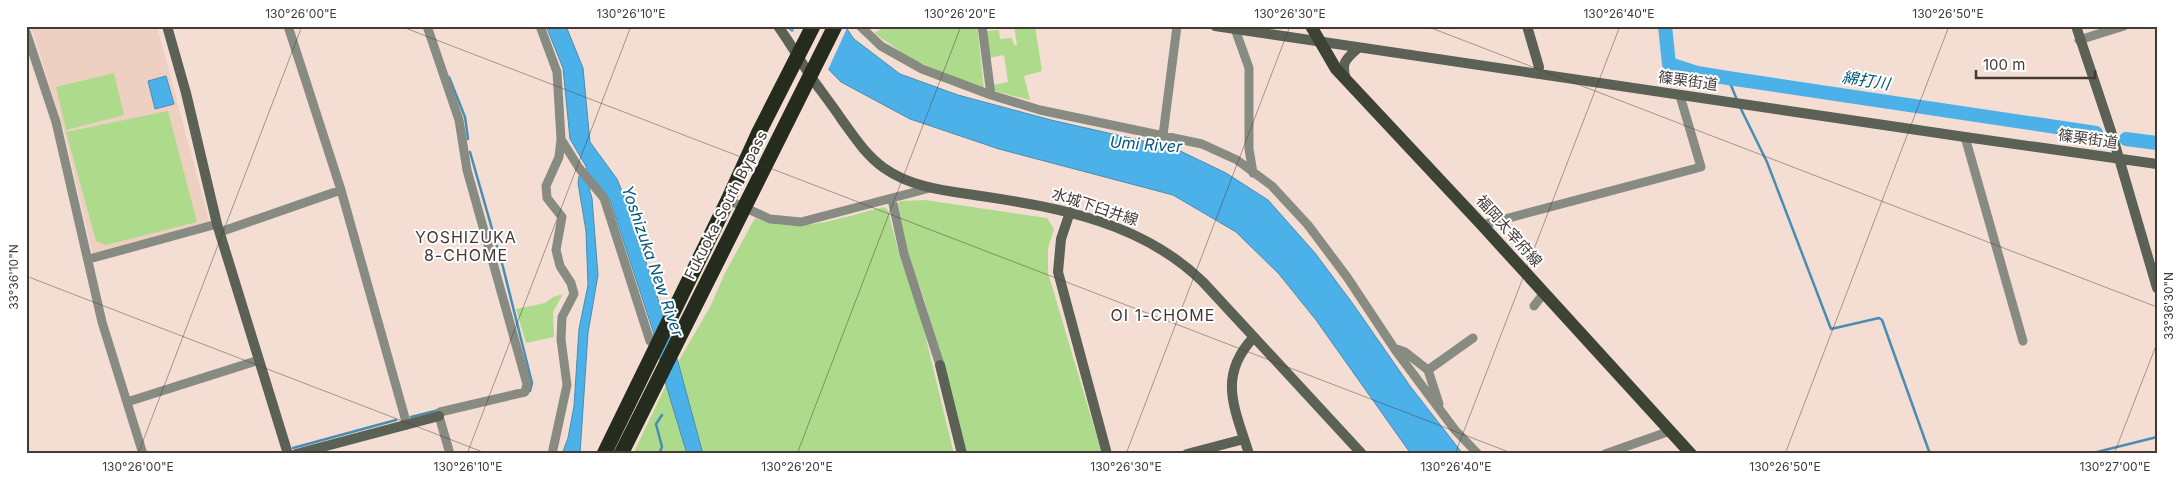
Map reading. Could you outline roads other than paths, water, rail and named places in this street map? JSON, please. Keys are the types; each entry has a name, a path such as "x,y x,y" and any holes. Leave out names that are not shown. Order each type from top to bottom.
{"highway":[{"name":"Fukuoka-South Bypass","path":"604,454 652,348 668,322 812,26"},
{"name":"Fukuoka-South Bypass","path":"621,454 835,26"}],"main road":[{"path":"167,26 186,93 218,228 288,454"},
{"name":"水城下臼井線","path":"778,26 800,52 810,76 867,155 896,176 930,188 1070,212 1137,236 1162,249 1192,271 1362,454"},
{"name":"篠栗街道","path":"1215,26 1965,138 2157,164"},
{"name":"福岡太宰府線","path":"1311,26 1336,69 1482,225 1691,454"},
{"path":"1527,26 1539,67 1538,74"},
{"path":"2076,26 2157,288"},
{"path":"1346,80 1344,64 1358,48"},
{"path":"1070,212 1061,239 1058,272 1107,454"},
{"path":"1249,454 1233,403 1231,386 1238,357 1253,338"},
{"path":"940,365 962,454"},
{"path":"296,454 439,416"},
{"path":"1186,454 1244,439"}],"street":[{"path":"288,26 341,190 407,425"},
{"path":"427,26 459,120 467,170 527,384 525,392 440,412 439,416 450,454"},
{"path":"540,26 557,72 561,139 559,156 546,186 547,198 562,216 556,250 560,266 571,283 574,294 562,317 561,339 568,385 552,454"},
{"path":"860,26 881,46 922,69 991,95 1040,110 1202,144 1237,160 1272,186 1308,225 1347,277 1394,348 1455,430 1478,454"},
{"path":"982,26 991,95"},
{"path":"1162,135 1177,26"},
{"path":"2079,40 2124,26"},
{"path":"1235,29 1249,68 1250,148 1254,173"},
{"path":"26,32 31,63 56,122 102,322 143,454"},
{"path":"1482,225 1701,167 1680,96"},
{"path":"1965,138 2022,341"},
{"path":"561,139 580,168 604,198 652,348"},
{"path":"728,200 770,219 801,222 930,188"},
{"path":"89,259 218,228 341,190"},
{"path":"892,199 904,254 940,365"},
{"path":"1534,306 1544,293"},
{"path":"1428,370 1473,338"},
{"path":"1394,348 1405,352 1428,370 1441,411"},
{"path":"127,402 259,360"},
{"path":"1605,454 1670,431"}],"water":[{"path":"546,26 566,26 583,68 590,142 617,179 629,208 678,362 703,454 687,454 666,385 653,331 610,200 597,183 589,188 592,198 598,275 588,333 580,454 562,454 568,438 574,406 579,329 588,285 586,231 578,183 579,176 587,168 570,139 563,68"},
{"name":"Umi River","path":"786,26 845,26 854,39 900,74 958,95 1051,120 1174,148 1226,173 1268,200 1315,253 1410,386 1463,454 1411,454 1316,320 1279,274 1236,232 1173,195 999,149 910,119 841,82"},
{"path":"166,76 174,104 155,109 148,81"}],"waterway":[{"name":"綿打川","path":"1665,26 1669,64 1697,73 2096,133"},
{"path":"449,77 465,117 468,139"},
{"path":"1728,78 1737,100"},
{"path":"1740,107 1767,162 1831,329 1879,318 1882,320 1930,454"},
{"name":"綿打川","path":"2126,139 2157,143"},
{"path":"470,152 503,267 532,383 530,391"},
{"path":"411,417 439,410"},
{"path":"659,454 662,447 656,424 662,415"},
{"path":"293,448 396,420"},
{"path":"2089,454 2157,437"}],"district":[{"name":"YOSHIZUKA 8-CHOME","path":"466,246"},
{"name":"OI 1-CHOME","path":"1163,315"}],"water label":[{"name":"Yoshizuka New River","path":"653,261"}]}
